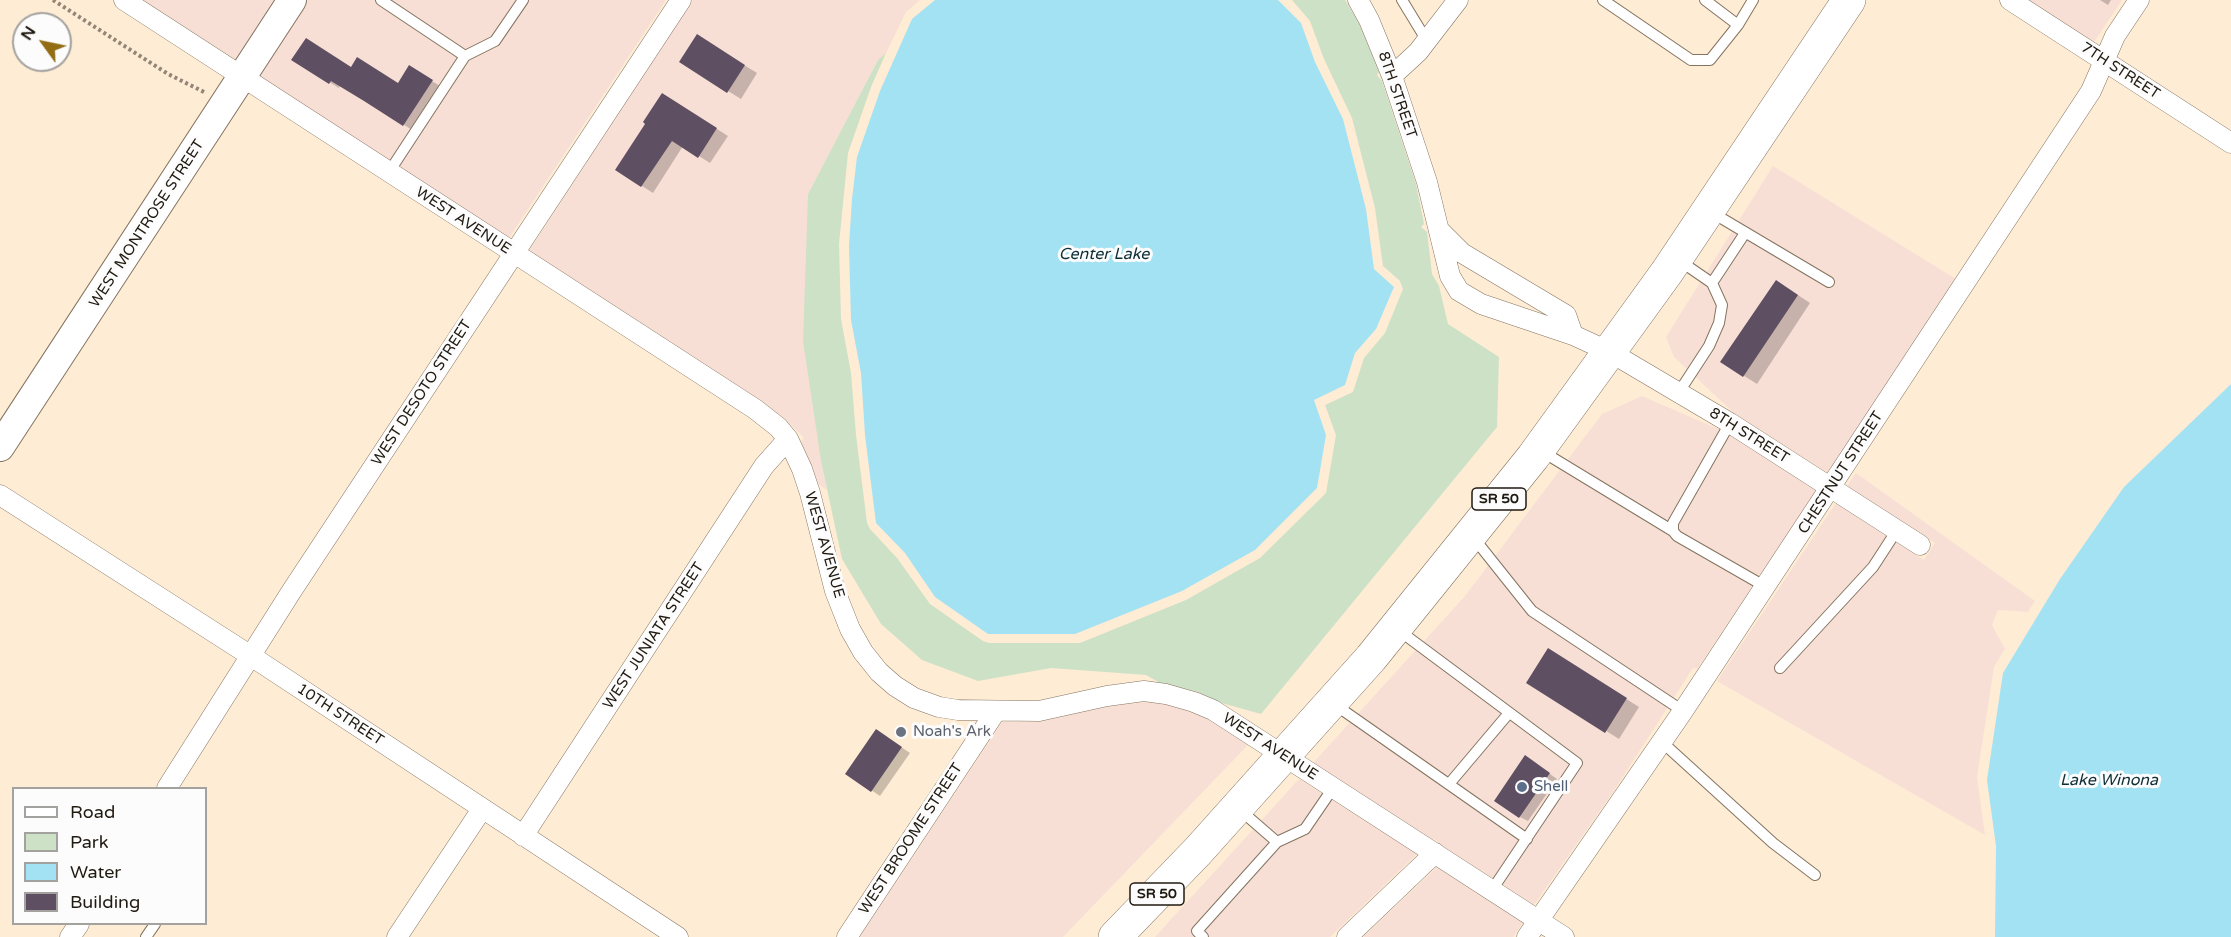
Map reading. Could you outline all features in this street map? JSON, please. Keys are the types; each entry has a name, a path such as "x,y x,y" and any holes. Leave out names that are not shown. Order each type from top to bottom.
{"highway":[{"name":"SR 50","path":"1125,931 1395,628 1539,449 1676,258 1849,0"}],"street":[{"name":"WEST AVENUE","path":"124,0 755,409 778,427 788,439 810,493 835,591 850,629 863,652 879,672 895,686 914,698 939,707 996,711 1039,711 1107,696 1144,692 1166,694 1194,702 1213,710 1564,937"},
{"name":"WEST MONTROSE STREET","path":"0,447 292,0"},
{"name":"WEST DESOTO STREET","path":"168,787 513,253 681,0"},
{"name":"8TH STREET","path":"1358,0 1369,20 1392,76 1427,182 1450,276 1459,291 1481,304 1573,335 1610,352 1730,423 1920,545"},
{"path":"1392,76 1418,52 1458,0"},
{"name":"7TH STREET","path":"2010,0 2231,143"},
{"name":"CHESTNUT STREET","path":"1527,937 1662,742 1832,488 2091,91 2115,36 2139,0"},
{"path":"1437,228 1462,253 1566,315 1573,335"},
{"name":"WEST JUNIATA STREET","path":"523,836 764,466 788,439"},
{"name":"10TH STREET","path":"0,495 251,656 678,937"},
{"name":"WEST BROOME STREET","path":"847,937 996,711"},
{"path":"398,937 482,809"},
{"path":"1347,937 1434,853"}],"lane":[{"path":"381,0 465,56"},
{"path":"389,172 465,56 495,40 523,0"},
{"path":"1402,0 1427,41"},
{"path":"1603,0 1691,60 1710,60 1738,25 1753,0"},
{"path":"1705,0 1738,25"},
{"path":"1709,210 1829,282"},
{"path":"1712,283 1745,233"},
{"path":"1676,258 1712,283 1722,305 1719,323 1709,346 1679,392"},
{"path":"1673,531 1673,524 1730,423"},
{"path":"1539,449 1673,531 1677,537 1766,587"},
{"path":"1780,668 1873,567 1897,530"},
{"path":"1471,535 1532,610 1683,711"},
{"path":"1395,628 1577,763 1492,890"},
{"path":"1331,702 1527,839"},
{"path":"1449,784 1509,713"},
{"path":"1662,742 1773,843 1815,875"},
{"path":"1197,935 1277,842 1305,829 1334,788"},
{"path":"1237,808 1277,842"}],"path":[{"path":"53,0 168,74 226,104"}],"shaded area":[{"path":"143,0 278,0 239,62"},
{"path":"306,0 666,0 509,238 258,75"},
{"path":"693,0 920,0 906,12 886,53 878,60 808,194 821,461 827,490 818,484 801,442 804,438 785,419 760,400 529,251"},
{"path":"2029,0 2122,0 2094,42"},
{"path":"1773,166 1956,279 1828,473 1735,414 1674,357 1666,337"},
{"path":"1642,396 1725,432 1817,490 1697,669 1693,668 1613,792 1534,905 1313,763 1465,596 1602,414"},
{"path":"1856,473 2035,601 2028,612 1998,610 1992,625 2005,649 1994,667 1977,777 1985,835 1717,681 1836,503 1924,560 1935,543 1847,486"},
{"path":"1146,702 1191,711 1208,719 1248,745 1063,937 860,937 1002,722 1042,721 1110,706"},
{"path":"1299,779 1417,854 1330,937 1155,937"},
{"path":"1437,867 1523,922 1513,937 1363,937"}],"green space":[{"path":"1292,0 1345,0 1359,23 1379,72 1377,75 1382,81 1416,184 1424,224 1421,227 1427,232 1432,274 1439,286 1448,324 1499,357 1497,427 1261,714 1218,702 1198,692 1160,683 1146,675 1051,668 978,681 922,660 881,624 842,559 821,461 803,341 808,194 878,60 886,53 871,87 848,153 839,244 841,319 851,373 867,523 897,558 930,604 983,641 989,643 1080,643 1186,600 1260,558 1326,493 1336,435 1325,405 1353,392 1364,358 1385,333 1403,289 1400,281 1383,266 1375,208 1352,118 1324,59 1310,21"}],"water":[{"name":"Center Lake","path":"935,0 1278,0 1301,23 1315,62 1343,119 1366,209 1374,269 1394,287 1376,329 1355,353 1345,385 1314,400 1326,435 1317,488 1255,550 1182,591 1075,634 988,634 935,597 905,553 876,523 865,435 861,373 851,320 849,246 852,199 857,157 880,91 912,19"},
{"name":"Lake Winona","path":"2231,384 2231,937 1995,937 1996,846 1987,780 2003,673 2060,579 2124,487"}],"building":[{"path":"697,34 745,65 727,93 679,62"},
{"path":"306,38 351,67 357,57 398,83 409,65 433,80 403,126 331,81 329,84 291,60"},
{"path":"662,93 717,128 698,158 672,141 641,187 615,170"},
{"path":"1776,280 1798,295 1743,377 1720,362"},
{"path":"1548,648 1627,698 1605,733 1526,683"},
{"path":"876,729 902,747 871,792 845,774"},
{"name":"Shell","path":"1525,755 1550,773 1519,818 1494,801"}],"place":[{"name":"Noah's Ark","path":"901,732"},
{"name":"Shell","path":"1522,787"}]}
